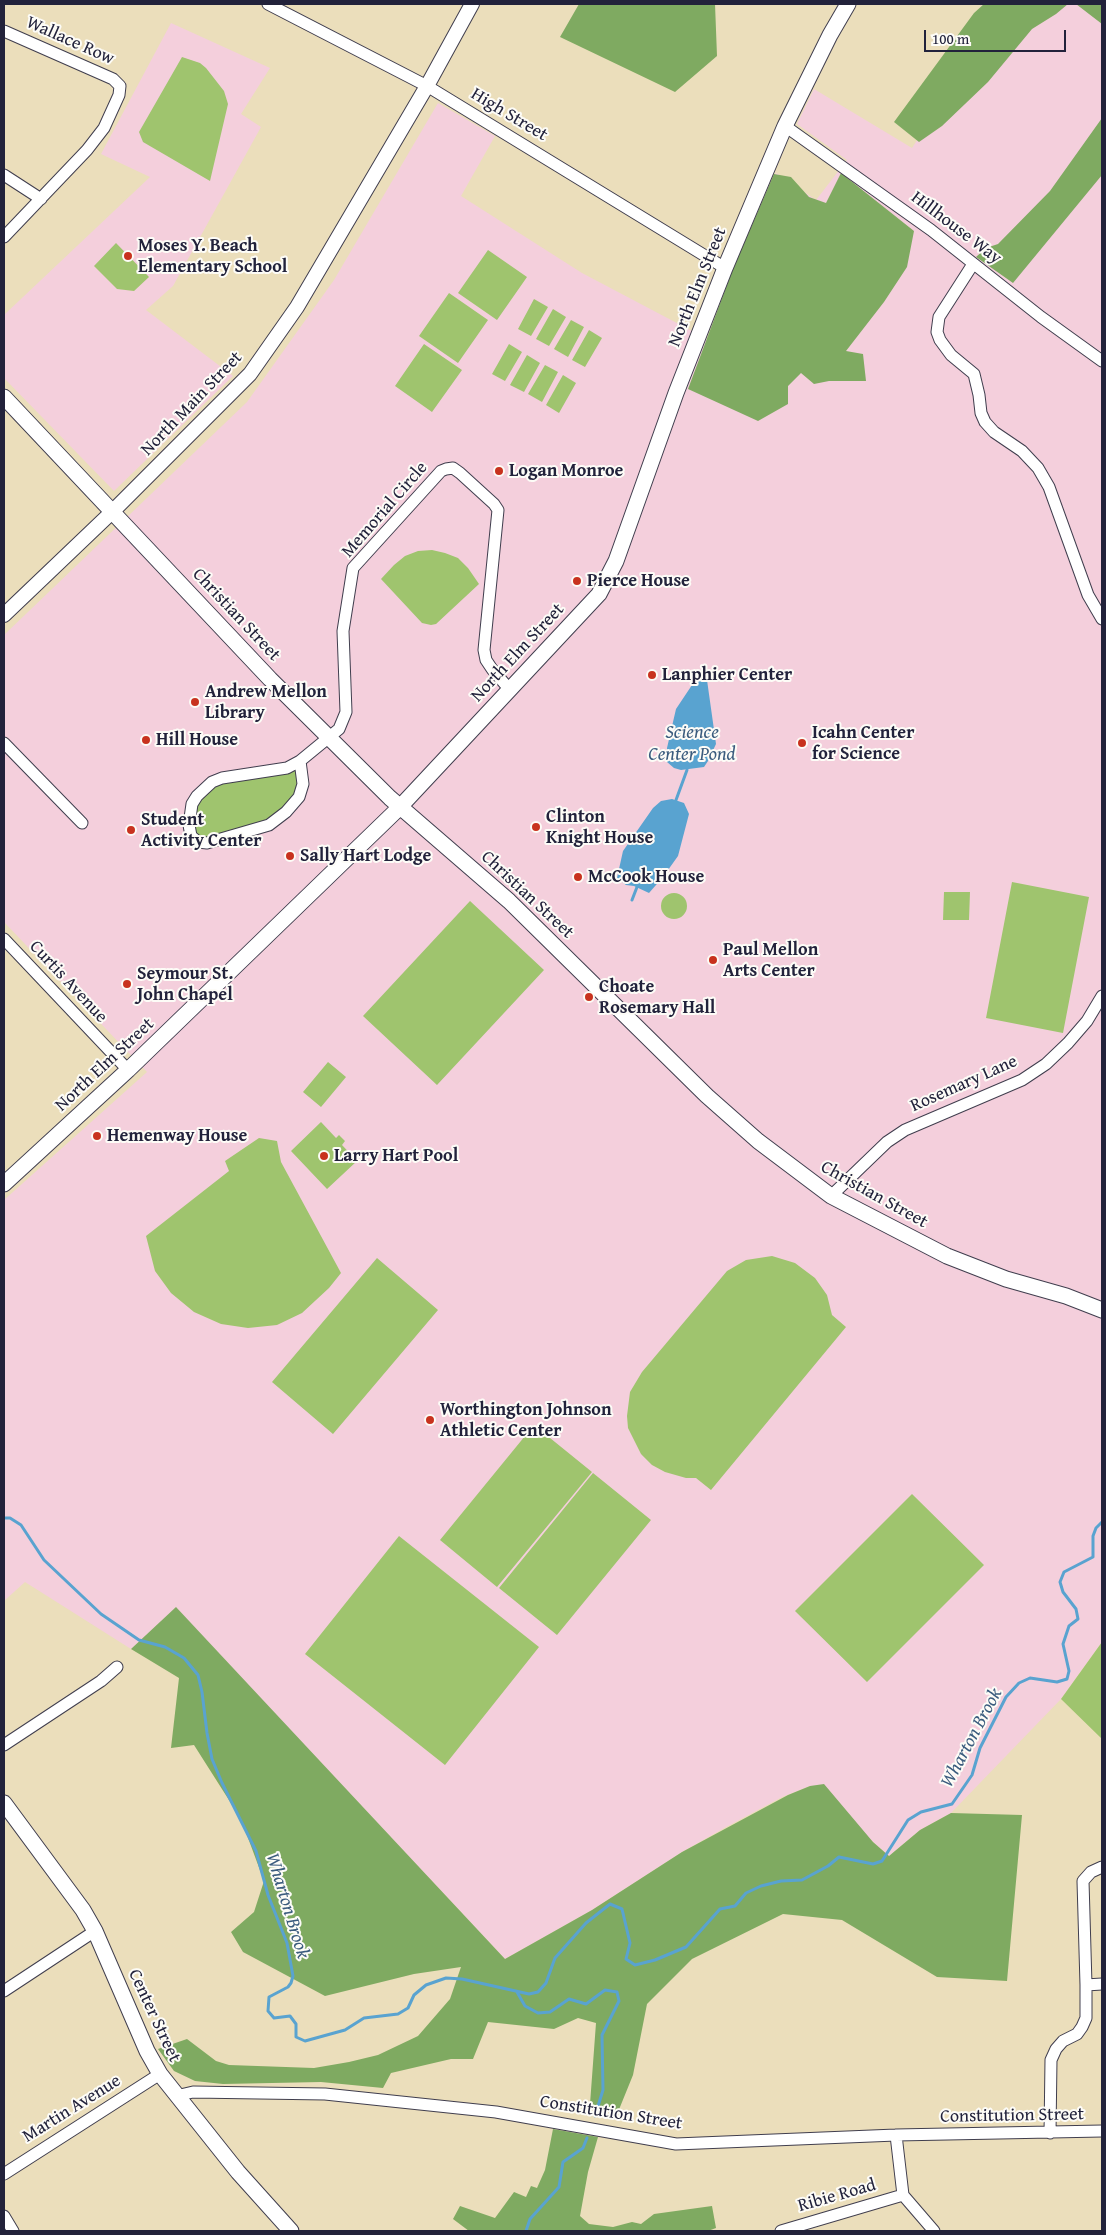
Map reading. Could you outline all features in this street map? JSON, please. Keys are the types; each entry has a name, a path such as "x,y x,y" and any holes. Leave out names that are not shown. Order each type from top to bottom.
{"main road":[{"name":"North Elm Street","path":"4,1184 128,1070 399,808 599,594 610,576 676,392 785,126 830,35 848,4"},
{"name":"Christian Street","path":"4,397 270,679 399,808 509,901 708,1096 751,1135 831,1196 965,1264 1006,1279 1100,1306"},
{"name":"Center Street","path":"4,1803 83,1910 95,1931 147,2051 160,2074 238,2172 291,2231"}],"street":[{"name":"High Street","path":"268,4 426,86 726,268"},
{"name":"North Main Street","path":"4,615 113,512 241,385 265,354 297,307 472,4"},
{"name":"Wallace Row","path":"4,31 113,79 120,86 119,95 104,128 87,150 41,199"},
{"name":"Hillhouse Way","path":"785,126 931,230 1102,361"},
{"path":"4,175 41,199 4,237"},
{"path":"973,264 939,317 937,332 940,340 952,355 974,374 981,414 986,422 994,432 1022,451 1038,468 1049,487 1088,595 1102,620"},
{"name":"Memorial Circle","path":"330,738 339,729 346,712 343,631 353,568 441,471 446,469 453,468 460,473 494,504 498,510 484,650 486,660 510,690"},
{"path":"300,762 303,784 299,797 286,812 269,825 207,843 198,842 191,836 188,825 192,804 197,796 212,782 222,778 287,768 300,762 330,738"},
{"path":"4,743 82,823"},
{"name":"Curtis Avenue","path":"4,939 128,1070"},
{"name":"Rosemary Lane","path":"831,1196 887,1142 905,1130 1022,1080 1046,1064 1087,1021 1102,996"},
{"path":"4,1745 101,1681 117,1667"},
{"path":"1050,2134 1051,2060 1056,2049 1063,2041 1077,2034 1086,2018 1083,1881 1090,1872 1102,1867"},
{"path":"4,1991 95,1931"},
{"path":"1086,1985 1102,1984"},
{"name":"Martin Avenue","path":"4,2174 160,2074"},
{"name":"Constitution Street","path":"176,2096 193,2092 326,2094 496,2112 676,2144 896,2135 1050,2134 1102,2131"},
{"path":"896,2135 903,2195 934,2231"},
{"name":"Ribie Road","path":"781,2231 903,2195"},
{"path":"4,2216 13,2231"}],"shaded area":[{"name":"Choate Rosemary Hall","path":"1013,4 1102,4 1102,1642 1061,1699 951,1813 920,1830 889,1856 810,1786 782,1797 726,1827 682,1852 592,1910 505,1959 176,1608 131,1649 25,1582 4,1601 4,1200 147,1072 4,922 4,635 247,402 334,280 438,103 495,136 461,196 582,273 709,340 776,173 816,200 847,160 797,124 814,89 912,148 963,69"},
{"name":"Moses Y. Beach Elementary School","path":"171,23 270,68 241,114 261,127 173,286 146,310 233,376 114,491 4,378 4,315 150,177 101,154"}],"green space":[{"path":"579,4 715,4 717,56 675,92 560,37"},
{"path":"984,4 1068,4 1032,29 988,82 942,126 919,142 894,122 974,13"},
{"path":"1076,4 1102,4 1102,24"},
{"path":"182,57 200,63 206,68 224,91 228,104 210,181 143,142 139,132"},
{"path":"1102,118 1102,175 1013,283 976,257 986,248 998,244 1050,191"},
{"path":"841,173 914,231 907,267 884,302 846,351 863,354 866,381 829,381 814,384 801,373 788,386 788,404 758,421 688,389 733,269 774,174 791,177 809,197 826,203"},
{"path":"116,243 149,277 134,291 117,289 94,266"},
{"path":"488,250 527,277 497,320 458,293"},
{"path":"449,293 488,320 458,363 419,336"},
{"path":"534,299 548,307 531,336 518,329"},
{"path":"553,309 566,317 549,346 536,339"},
{"path":"571,320 584,327 568,357 554,349"},
{"path":"589,330 602,338 585,367 572,360"},
{"path":"424,344 462,370 432,412 395,386"},
{"path":"509,344 522,352 505,381 492,374"},
{"path":"527,355 540,363 524,392 510,385"},
{"path":"545,365 558,372 542,402 528,394"},
{"path":"563,375 576,383 559,413 546,405"},
{"path":"432,550 458,558 479,584 436,624 431,625 422,623 381,579 405,556 418,551"},
{"path":"301,765 299,797 269,825 198,842 189,819 197,796 230,777"},
{"path":"1012,882 1089,897 1063,1033 986,1018"},
{"path":"944,892 970,892 969,920 943,920"},
{"path":"674,893 683,897 687,906 683,915 674,919 665,915 661,906 665,897"},
{"path":"470,901 544,970 437,1085 363,1016"},
{"path":"328,1062 346,1077 321,1107 303,1092"},
{"name":"Larry Hart Pool","path":"321,1122 336,1138 339,1135 345,1141 342,1145 357,1161 327,1189 291,1151"},
{"path":"259,1138 277,1141 281,1162 341,1273 329,1288 302,1313 277,1325 248,1328 221,1324 194,1312 171,1293 155,1271 146,1236 229,1171 225,1161"},
{"path":"772,1256 795,1263 815,1278 827,1295 832,1315 846,1327 711,1490 696,1478 686,1478 665,1472 652,1465 641,1454 628,1428 627,1416 630,1392 642,1372 727,1271 746,1260"},
{"path":"377,1258 438,1310 333,1434 272,1382"},
{"path":"534,1425 592,1472 497,1587 440,1540"},
{"path":"593,1473 651,1520 557,1635 499,1588"},
{"path":"912,1494 984,1565 867,1682 795,1611"},
{"path":"399,1536 539,1647 445,1765 305,1654"},
{"path":"176,1607 505,1959 592,1910 682,1852 788,1795 810,1786 824,1784 873,1842 889,1856 920,1830 951,1813 1022,1815 1007,1981 937,1977 842,1920 783,1914 692,1959 647,2004 633,2075 618,2112 590,2104 596,2023 578,2018 554,2029 488,2022 473,2059 451,2059 391,2073 383,2088 321,2082 223,2084 195,2081 174,2071 158,2049 187,2039 216,2061 229,2065 314,2068 378,2055 418,2036 450,1999 461,1967 414,1974 325,1996 243,1952 231,1932 254,1912 264,1881 241,1819 194,1745 171,1748 179,1678 131,1649"},
{"path":"1102,1642 1102,1739 1061,1699"},
{"path":"553,2129 598,2137 588,2172 580,2216 589,2224 613,2227 632,2222 641,2224 654,2214 712,2206 716,2228 708,2231 469,2231 453,2219 460,2206 495,2218 514,2192 526,2197 531,2186 537,2188 545,2170"}],"water":[{"name":"Science Center Pond","path":"696,679 707,680 716,744 704,767 681,770 674,768 667,762 667,748 676,709"},
{"path":"672,799 684,803 689,814 678,856 649,893 634,886 626,885 617,878 623,851 653,808 661,801"}],"waterway":[{"path":"676,800 687,770"},
{"path":"632,900 637,887"},
{"name":"Wharton Brook","path":"4,1518 10,1518 21,1525 44,1560 101,1614 139,1640 165,1647 184,1658 198,1675 212,1759 256,1851 268,1895 287,1943 293,1976 288,1987 269,1997 268,2011 274,2018 290,2016 296,2024 296,2037 305,2041 345,2030 364,2018 398,2014 408,2008 414,1995 426,1985 446,1978 462,1979 529,1994 538,1992 546,1983 555,1958 586,1923 610,1904 622,1909 630,1943 626,1959 635,1965 655,1960 686,1947 720,1909 735,1906 746,1893 761,1886 781,1881 802,1880 828,1866 839,1857 873,1864 882,1861 908,1820 921,1812 952,1804 972,1775 980,1748 1006,1697 1019,1683 1030,1678 1057,1682 1067,1679 1069,1671 1063,1644 1069,1626 1078,1619 1076,1609 1063,1592 1060,1582 1064,1572 1093,1557 1093,1536 1096,1528 1102,1522"},
{"path":"517,1992 525,2006 538,2013 550,2012 569,1999 586,2004 605,1990 617,1992 619,2001 602,2035 603,2090 595,2116"},
{"path":"526,2231 530,2219 559,2187 563,2162 583,2148 587,2138"}],"place":[{"name":"Moses Y. Beach Elementary School","path":"128,256"},
{"name":"Logan Monroe","path":"499,471"},
{"name":"Pierce House","path":"577,581"},
{"name":"Lanphier Center","path":"652,675"},
{"name":"Andrew Mellon Library","path":"195,702"},
{"name":"Hill House","path":"146,740"},
{"name":"Icahn Center for Science","path":"802,743"},
{"name":"Clinton Knight House","path":"536,827"},
{"name":"Student Activity Center","path":"131,830"},
{"name":"Sally Hart Lodge","path":"290,856"},
{"name":"McCook House","path":"578,877"},
{"name":"Paul Mellon Arts Center","path":"713,960"},
{"name":"Seymour St. John Chapel","path":"127,984"},
{"name":"Choate Rosemary Hall","path":"589,997"},
{"name":"Hemenway House","path":"97,1136"},
{"name":"Larry Hart Pool","path":"324,1156"},
{"name":"Worthington Johnson Athletic Center","path":"430,1420"}]}
